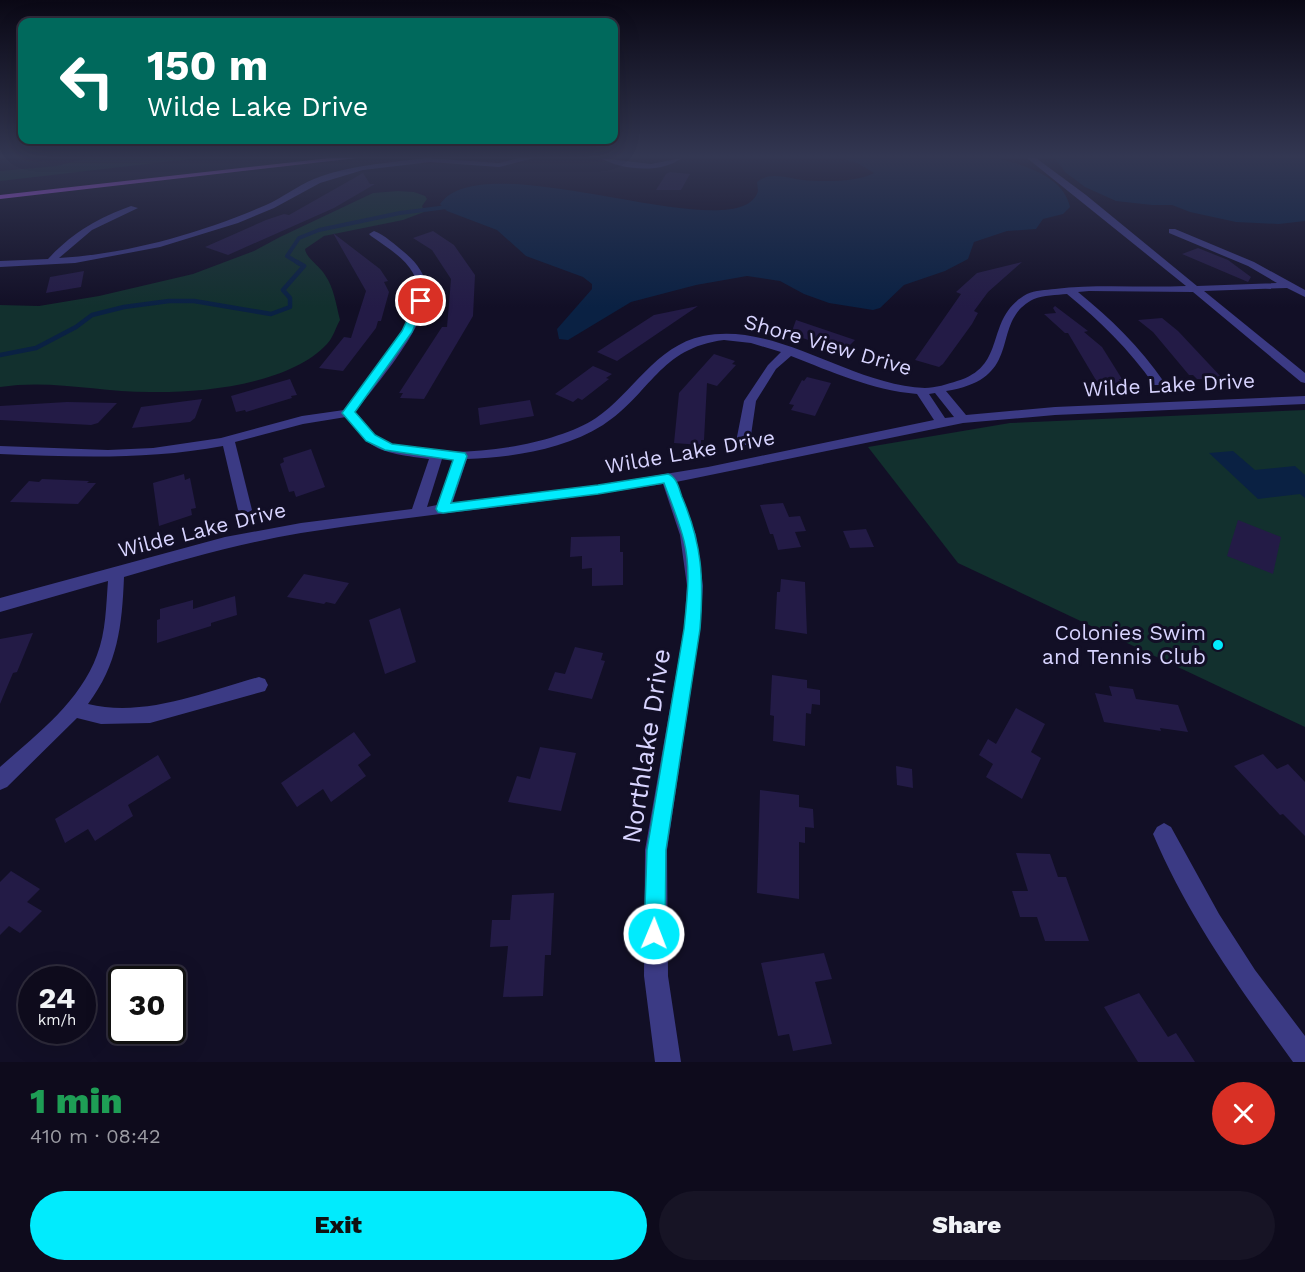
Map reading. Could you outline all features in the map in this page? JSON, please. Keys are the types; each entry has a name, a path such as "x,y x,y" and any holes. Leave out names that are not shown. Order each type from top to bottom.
{"street":[{"path":"51,261 66,243 84,229 134,208"},
{"path":"0,264 51,261 132,250 197,233 265,208"},
{"path":"1096,208 1305,379"},
{"path":"1172,231 1242,259 1305,294"},
{"path":"0,450 108,454 153,452 228,440 302,420 348,413 407,332 421,301 421,283 417,273 409,262 374,234"},
{"name":"Shore View Drive","path":"348,413 378,443 403,451 461,456 522,448 558,439 600,422 630,395 666,357 695,342 722,337 737,338 788,352 873,382 920,390 938,389 981,376 993,359 1009,315 1025,299 1041,293 1067,289 1164,290 1291,285"},
{"path":"1067,289 1125,337 1158,382"},
{"path":"743,442 750,401 772,367 788,352"},
{"path":"938,389 963,419"},
{"path":"920,390 942,423"},
{"name":"Wilde Lake Drive","path":"0,605 225,543 290,530 598,490 772,459 910,428 963,419 1055,411 1305,400"},
{"path":"228,440 244,510"},
{"path":"418,512 427,479 437,455"},
{"path":"443,509 461,456"},
{"name":"Northlake Drive","path":"668,478 692,543 696,593 656,850 656,976 668,1062"},
{"path":"0,780 40,744 82,699 103,661 112,633 116,572"},
{"path":"73,709 101,716 150,715 259,685"},
{"path":"1164,834 1211,922 1247,978 1305,1057"}],"green space":[{"path":"342,208 423,208 424,212 403,220 324,236 305,249 331,285 340,320 327,344 311,358 291,369 244,383 195,391 131,391 38,384 0,387 0,305 39,306 99,296 193,274 254,251"},
{"name":"Colonies Swim and Tennis Club","path":"1305,410 1305,727 958,563 868,447 1010,423"}],"water":[{"path":"444,208 685,208 707,210 735,208 1069,208 1063,214 1043,219 1036,229 1007,231 974,242 968,259 945,271 904,285 880,308 873,310 829,303 804,294 780,281 747,276 696,285 631,302 568,340 559,339 557,329 592,289 592,284 583,277 526,256 497,230 447,211"},
{"path":"1179,208 1305,208 1305,221 1279,224 1236,222"},
{"path":"1233,451 1255,470 1295,466 1305,475 1305,498 1300,494 1258,499 1209,453"}],"building":[{"path":"302,208 335,208 228,255 205,247 266,220 284,214 289,215"},
{"path":"433,231 454,245 475,275 473,316 424,399 400,398 403,393 399,393 442,327 447,327 451,279 432,250 413,238"},
{"path":"333,233 380,269 388,281 384,282 389,292 381,321 378,321 376,328 343,371 319,368 344,337 351,338 366,291"},
{"path":"1198,248 1228,260 1251,277 1248,282 1182,254"},
{"path":"1022,262 988,292 974,311 978,313 972,324 943,364 939,367 915,360 961,294 956,292 977,273"},
{"path":"84,271 81,287 46,293 50,277"},
{"path":"698,306 617,361 597,352 654,315"},
{"path":"1055,306 1088,331 1084,332 1102,347 1122,379 1119,379 1122,384 1097,382 1068,333 1065,333 1044,314 1056,313 1053,308"},
{"path":"1162,318 1178,331 1223,379 1197,379 1189,375 1153,332 1138,320"},
{"path":"796,320 855,340 843,352 791,334"},
{"path":"714,354 735,361 732,364 736,365 717,386 707,383 704,440 701,440 701,445 674,443 679,393"},
{"path":"593,366 612,374 606,378 609,379 582,400 578,398 573,402 555,394"},
{"path":"807,377 831,383 815,416 791,410 794,405 789,404 802,380 804,381"},
{"path":"290,379 297,395 246,412 245,410 236,412 231,396"},
{"path":"202,399 195,418 190,422 132,428 141,407"},
{"path":"530,400 534,416 480,425 478,408"},
{"path":"67,402 117,403 98,423 91,425 0,420 0,406"},
{"path":"311,449 325,487 296,497 294,491 289,492 280,464 284,462 283,458"},
{"path":"184,474 185,480 190,478 196,508 191,509 192,515 159,526 153,483"},
{"path":"42,479 96,483 78,504 10,502 29,481 39,482"},
{"path":"783,503 789,517 800,516 806,531 795,532 801,547 778,550 773,534 770,534 760,505"},
{"path":"1238,520 1281,537 1273,574 1227,556"},
{"path":"866,529 874,547 850,548 843,531"},
{"path":"620,536 620,552 623,552 623,585 592,586 592,568 582,569 582,556 570,557 571,537"},
{"path":"304,574 349,583 335,604 287,597"},
{"path":"781,579 805,582 807,634 775,629 777,592 780,592"},
{"path":"235,596 237,615 157,643 157,620 160,619 160,609 193,600 193,609"},
{"path":"400,608 416,662 385,674 369,620"},
{"path":"33,633 17,672 13,673 0,704 0,639"},
{"path":"575,647 603,653 601,660 605,661 592,699 548,690 555,672 565,674"},
{"path":"772,675 807,680 807,688 820,690 820,705 812,704 811,714 806,713 805,746 773,741 774,716 770,715"},
{"path":"1109,686 1133,689 1136,699 1178,705 1188,732 1160,728 1161,731 1104,722 1095,693 1112,696"},
{"path":"1016,708 1045,724 1031,752 1041,758 1022,799 986,777 993,764 979,755 988,739 996,744"},
{"path":"354,732 371,755 358,765 366,776 331,802 323,789 297,807 281,783"},
{"path":"540,747 576,753 561,811 508,802 517,776 530,779"},
{"path":"1263,754 1277,769 1288,764 1305,782 1305,836 1283,814 1280,815 1234,766"},
{"path":"158,755 171,778 128,805 133,816 95,841 88,829 65,843 55,819"},
{"path":"896,766 912,769 913,788 897,785"},
{"path":"760,790 799,795 799,807 813,809 814,828 805,827 805,843 799,842 799,899 757,893"},
{"path":"1016,853 1050,854 1058,877 1066,877 1089,941 1045,941 1037,917 1020,917 1012,891 1028,891"},
{"path":"11,871 40,889 27,902 42,911 20,933 9,926 0,935 0,882"},
{"path":"554,893 551,955 545,955 543,996 503,997 508,946 490,947 492,920 510,920 512,895"},
{"path":"824,953 832,979 815,982 832,1044 793,1051 789,1034 778,1036 761,963"},
{"path":"1139,993 1168,1037 1176,1033 1195,1062 1138,1062 1104,1007"}],"waterway":[{"path":"300,264 287,256 299,238 319,230 400,213 443,208"},
{"path":"0,355 36,348 76,327 92,315 124,307 169,301 194,301 271,314 290,307 290,298 283,290 304,266 297,262"}],"place":[{"name":"Colonies Swim and Tennis Club","path":"1218,645"}],"route":[{"path":"421,301 407,332 348,413 370,438 378,443 403,451 461,456 443,509 598,490 668,478 684,519 692,543 696,593 656,850 654,934"}]}
